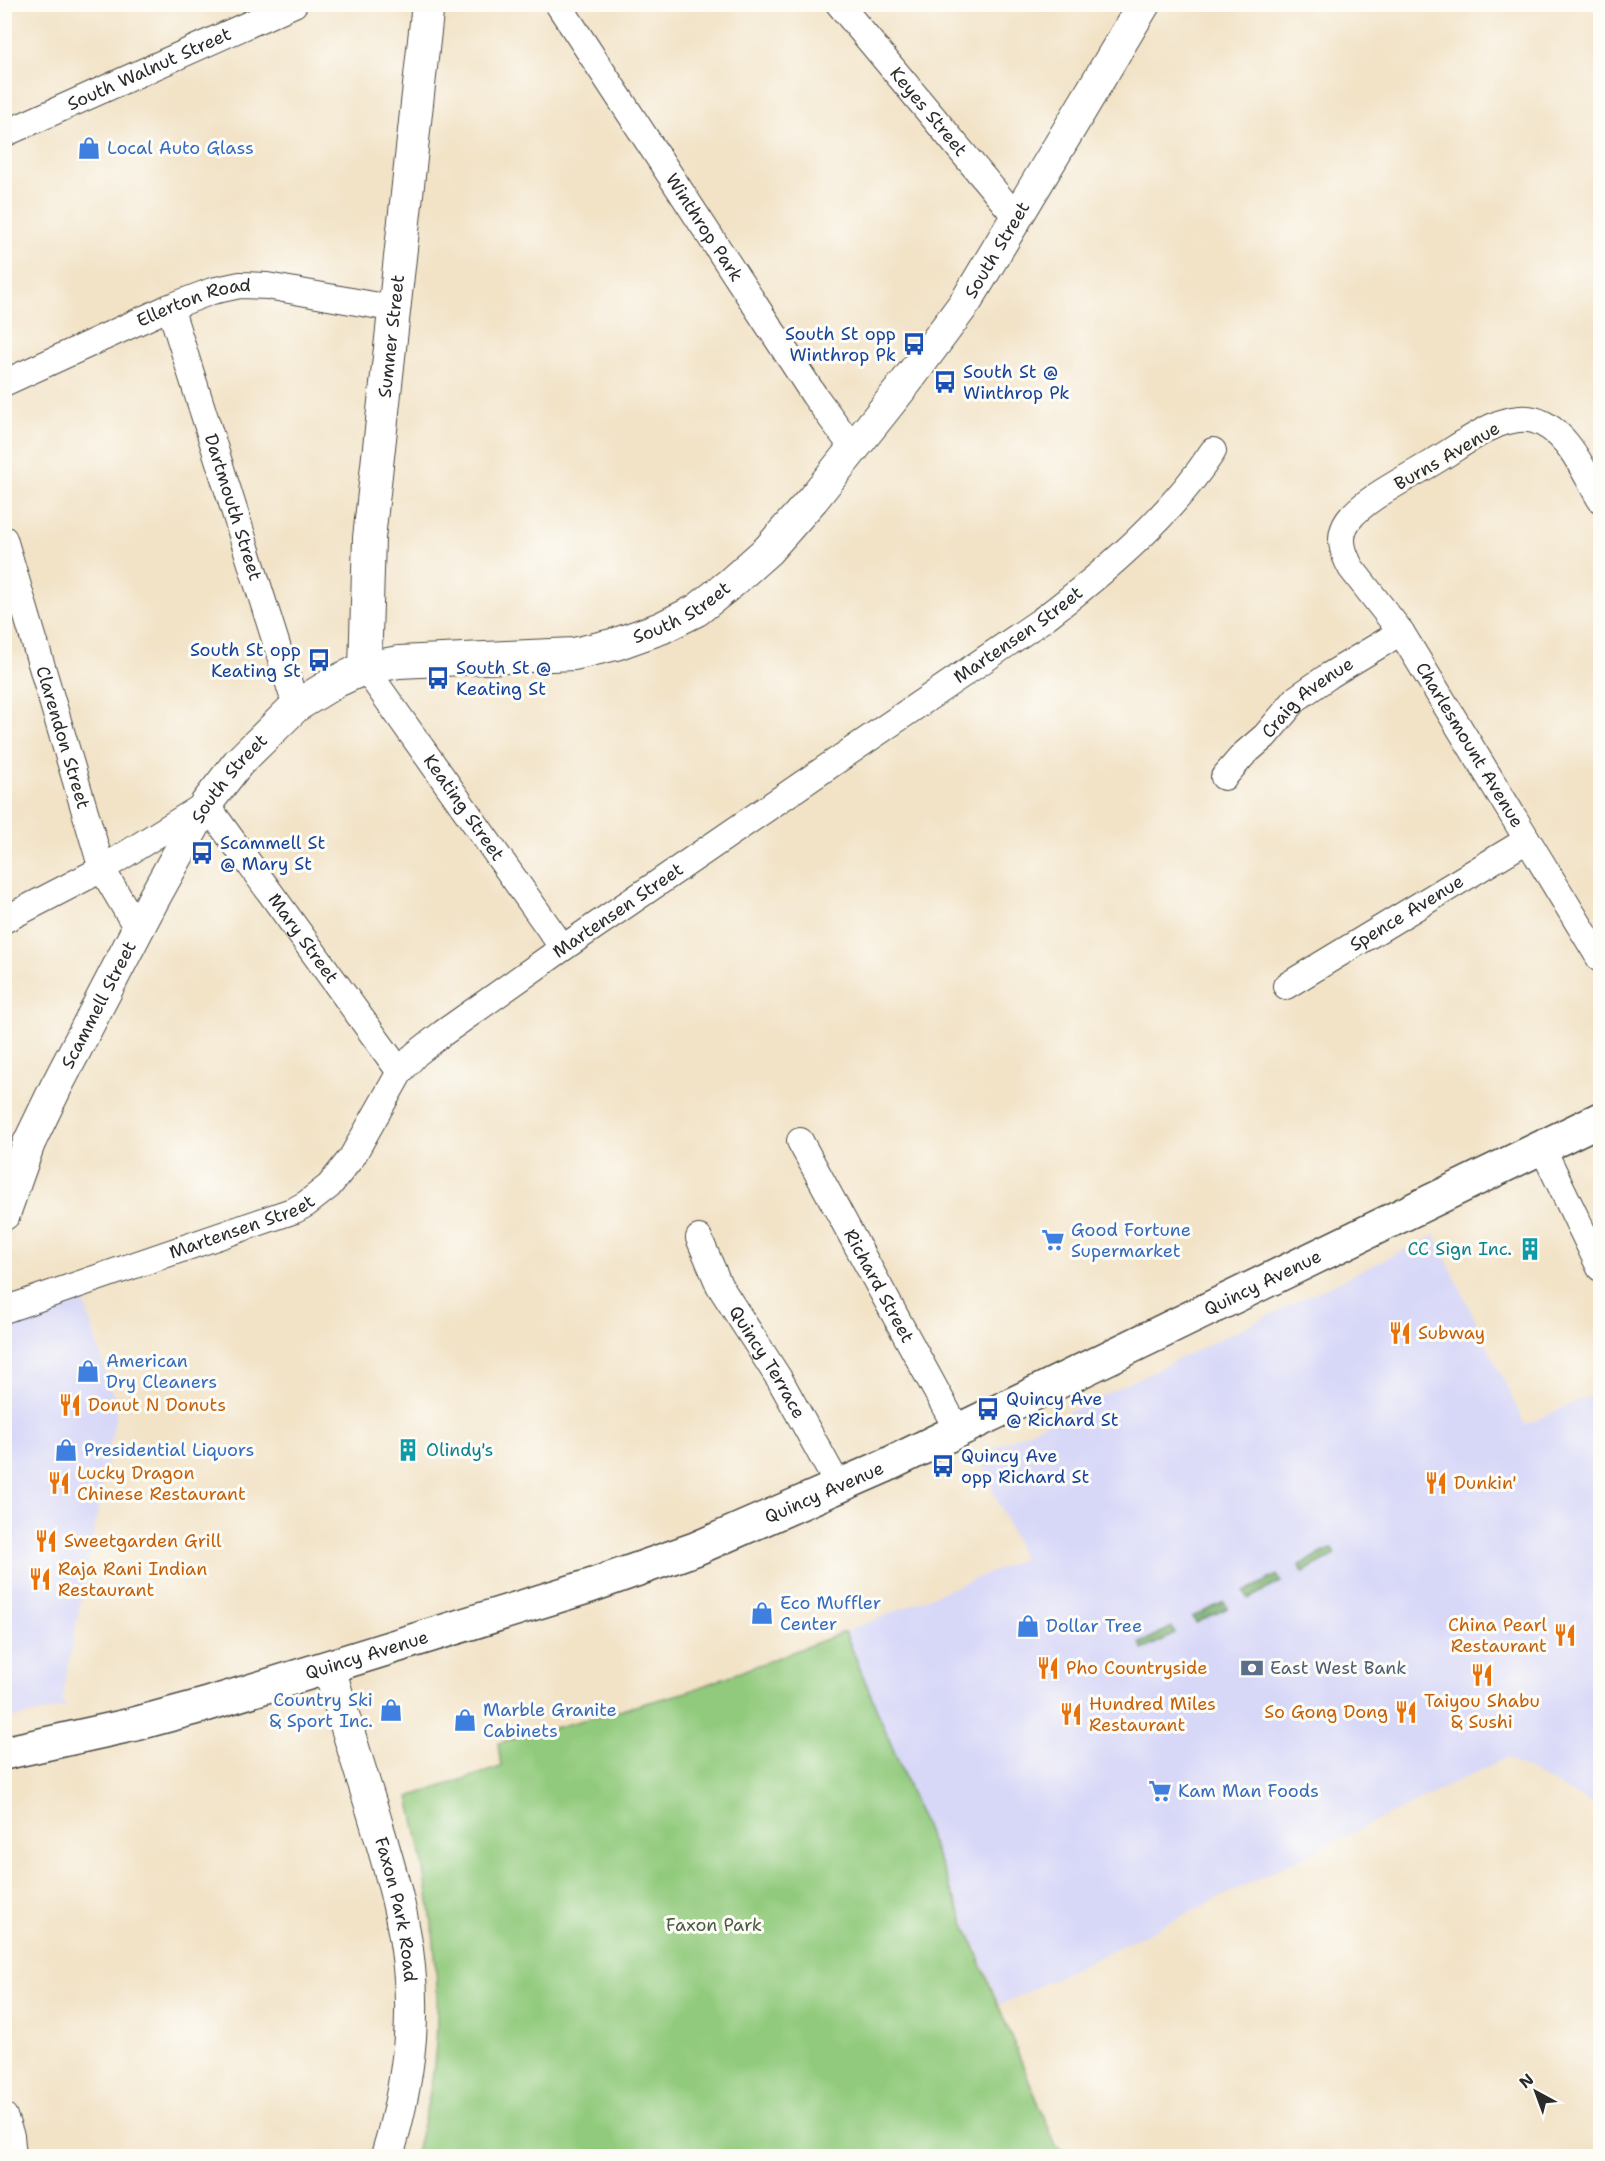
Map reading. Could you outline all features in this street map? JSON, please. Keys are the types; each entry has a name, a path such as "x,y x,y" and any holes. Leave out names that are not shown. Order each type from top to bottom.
{"main road":[{"name":"Quincy Avenue","path":"4,1753 169,1715 329,1668 642,1568 730,1535 958,1431 1600,1119"}],"street":[{"name":"South Walnut Street","path":"4,134 294,4"},
{"name":"Sumner Street","path":"365,668 369,538 428,4"},
{"name":"Winthrop Park","path":"558,4 814,395 853,448"},
{"name":"Keyes Street","path":"839,4 1017,218"},
{"name":"South Street","path":"4,920 102,869 206,804 238,763 296,706 337,681 365,668 399,662 574,654 616,644 661,628 697,610 731,583 768,550 813,500 907,381 967,300 1144,4"},
{"name":"Ellerton Road","path":"4,383 170,307 212,291 240,285 267,286 396,309"},
{"name":"Dartmouth Street","path":"170,307 296,706"},
{"name":"Burns Avenue","path":"1343,531 1348,521 1366,504 1486,429 1514,420 1532,419 1556,431 1566,443 1600,499"},
{"name":"Martensen Street","path":"4,1310 306,1204 329,1186 352,1157 400,1072 416,1054 442,1033 563,948 1042,621 1084,588 1145,531 1185,488 1213,451"},
{"name":"Charlesmount Avenue","path":"1343,531 1342,547 1350,568 1401,632 1600,959"},
{"name":"Clarendon Street","path":"4,538 102,869 138,930"},
{"name":"Craig Avenue","path":"1224,777 1244,754 1265,736 1297,698 1401,632"},
{"name":"Keating Street","path":"365,668 563,948"},
{"name":"Scammell Street","path":"6,1206 29,1143 56,1087 206,804"},
{"name":"Mary Street","path":"206,804 400,1072"},
{"name":"Spence Avenue","path":"1286,986 1527,840"},
{"name":"Richard Street","path":"800,1141 958,1431"},
{"path":"1542,1147 1600,1268"},
{"name":"Quincy Terrace","path":"699,1238 719,1285 780,1380 839,1487"},
{"name":"Faxon Park Road","path":"329,1668 394,1881 410,1968 410,2017 405,2076 387,2157"},
{"path":"4,2116 13,2157"}],"shaded area":[{"path":"1435,1235 1525,1425 1600,1391 1600,1808 1506,1758 1000,2005 845,1632 1023,1559 978,1456"},
{"path":"84,1301 117,1409 64,1689 62,1701 66,1707 5,1720 5,1329"}],"green space":[{"path":"1332,1548 1335,1555 1303,1572 1299,1565"},
{"path":"1277,1575 1281,1582 1248,1599 1244,1592"},
{"path":"1224,1602 1228,1608 1196,1623 1192,1617"},
{"path":"1172,1627 1175,1634 1143,1650 1140,1643"},
{"name":"Faxon Park","path":"845,1632 1056,2146 1068,2156 415,2156 432,2080 437,2010 434,1938 417,1831 409,1797 501,1767 498,1743 687,1692"}],"place":[{"name":"Local Auto Glass","path":"89,148"},
{"name":"South St opp Winthrop Pk","path":"914,344"},
{"name":"South St @ Winthrop Pk","path":"945,382"},
{"name":"South St opp Keating St","path":"319,660"},
{"name":"South St @ Keating St","path":"438,678"},
{"name":"Scammell St @ Mary St","path":"202,853"},
{"name":"Good Fortune Supermarket","path":"1053,1240"},
{"name":"CC Sign Inc.","path":"1530,1249"},
{"name":"Subway","path":"1400,1333"},
{"name":"American Dry Cleaners","path":"88,1371"},
{"name":"Donut N Donuts","path":"70,1405"},
{"name":"Quincy Ave @ Richard St","path":"988,1409"},
{"name":"Presidential Liquors","path":"66,1450"},
{"name":"Olindy's","path":"408,1450"},
{"name":"Quincy Ave opp Richard St","path":"943,1466"},
{"name":"Lucky Dragon Chinese Restaurant","path":"59,1483"},
{"name":"Dunkin'","path":"1436,1483"},
{"name":"Sweetgarden Grill","path":"46,1541"},
{"name":"Raja Rani Indian Restaurant","path":"40,1579"},
{"name":"Eco Muffler Center","path":"762,1613"},
{"name":"Dollar Tree","path":"1028,1626"},
{"name":"China Pearl Restaurant","path":"1565,1635"},
{"name":"Pho Countryside","path":"1048,1668"},
{"name":"East West Bank","path":"1252,1668"},
{"name":"Taiyou Shabu & Sushi","path":"1482,1675"},
{"name":"Country Ski & Sport Inc.","path":"391,1710"},
{"name":"So Gong Dong","path":"1406,1712"},
{"name":"Hundred Miles Restaurant","path":"1071,1714"},
{"name":"Marble Granite Cabinets","path":"465,1720"},
{"name":"Kam Man Foods","path":"1160,1791"}]}
